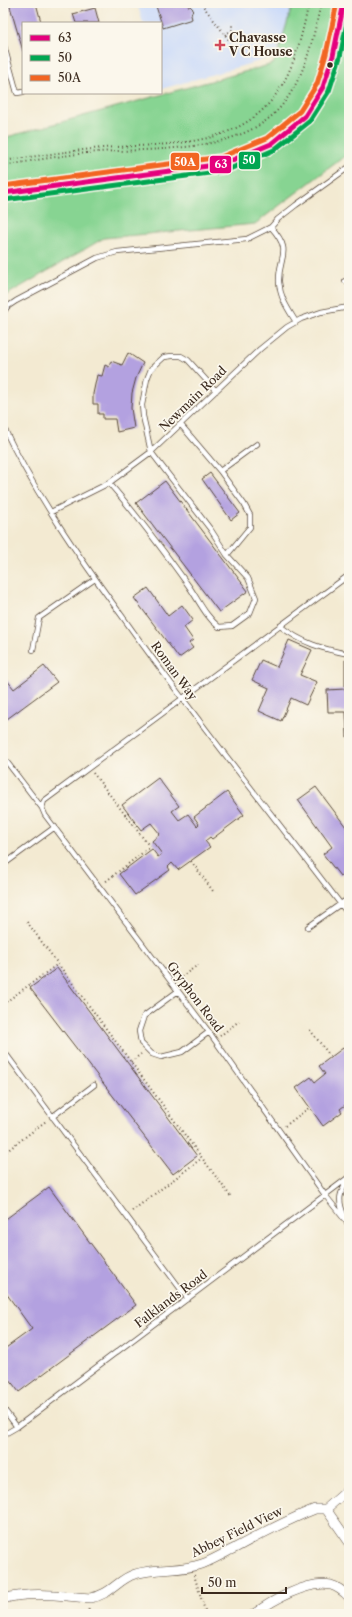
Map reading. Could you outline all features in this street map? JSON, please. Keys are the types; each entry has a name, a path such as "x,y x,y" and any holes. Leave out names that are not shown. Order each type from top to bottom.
{"street":[{"path":"3,193 224,164 270,144 305,116 323,87 334,56 344,3"},
{"path":"348,1486 326,1508 349,1542"},
{"name":"Abbey Field View","path":"3,1599 27,1595 90,1598 99,1597 109,1592 119,1583 134,1574 155,1570 181,1570 202,1564 299,1515 315,1509 326,1508"},
{"path":"254,1614 271,1602 292,1592 319,1584 332,1585 340,1589 349,1597"}],"lane":[{"path":"3,42 17,93 22,92"},
{"path":"3,313 7,307 16,301 106,254 247,239 271,227 278,219 296,205 349,168"},
{"path":"271,227 280,237 284,245 284,255 279,281 280,291 283,301 296,322"},
{"name":"Newmain Road","path":"52,512 109,483 152,452 274,337 296,322 321,312 349,307"},
{"path":"109,483 189,586 211,620 219,626 232,626 250,613 256,598 248,578 227,555 211,530 152,452 143,416 142,405 147,379 151,369 164,357 181,356 188,360 216,391"},
{"path":"181,425 220,470 250,515 250,528 227,555"},
{"name":"Roman Way","path":"3,426 11,443 52,512 95,579 182,699 349,915"},
{"path":"220,470 256,444"},
{"path":"42,808 44,801 349,575"},
{"path":"33,650 39,618 95,579"},
{"path":"280,626 293,636 323,649 349,654"},
{"path":"3,757 42,808"},
{"name":"Gryphon Road","path":"42,808 45,815 215,1040 325,1195 347,1223"},
{"path":"3,865 54,827"},
{"path":"308,927 349,898"},
{"path":"178,991 144,1016 139,1031 141,1043 152,1054 161,1057 182,1052 209,1032"},
{"path":"3,1050 188,1299"},
{"path":"52,1117 94,1085"},
{"path":"347,1223 341,1209 340,1192 349,1178"},
{"name":"Falklands Road","path":"3,1435 17,1427 349,1178"},
{"path":"3,1408 17,1427"}],"path":[{"path":"203,3 203,6 229,40"},
{"path":"3,161 74,151 174,144 219,136 237,128 253,118 270,102 284,81 297,52 309,3"},
{"path":"3,166 87,153 189,147 230,139 245,132 265,121 282,105 296,84 304,69 311,48 321,3"},
{"path":"225,35 232,30 232,24"},
{"path":"89,767 150,847 99,886"},
{"path":"191,861 213,891"},
{"path":"27,922 231,1197"},
{"path":"3,1004 58,964"},
{"path":"173,984 198,965"},
{"path":"215,1040 239,1021"},
{"path":"310,1030 331,1057"},
{"path":"131,1062 148,1049"},
{"path":"279,1130 310,1108"},
{"path":"3,1154 52,1117"},
{"path":"126,1216 202,1158"},
{"path":"191,1567 206,1614"}],"shaded area":[{"name":"Chavasse V C House","path":"137,3 293,3 283,39 277,51 270,58 162,89 162,22 143,22"}],"green space":[{"path":"293,3 349,3 349,153 255,224 104,238 3,297 3,138 273,64 278,53"}],"building":[{"path":"9,3 36,3 41,22 22,22 22,48"},
{"path":"155,3 187,3 188,6 193,9 191,15 192,19 163,28"},
{"path":"95,8 99,22 76,22 73,14"},
{"path":"128,353 143,363 136,378 132,393 131,408 134,428 117,432 115,419 103,419 103,414 98,414 98,404 93,404 93,394 97,375 102,376 105,365 109,367 111,361 122,365"},
{"path":"210,473 240,513 231,520 202,479"},
{"path":"165,481 248,591 219,612 136,503"},
{"path":"148,588 168,616 182,605 193,620 184,627 193,640 189,643 193,648 179,658 134,598"},
{"path":"289,640 312,650 300,675 317,682 306,705 291,698 281,721 259,711 269,688 252,680 261,660 277,667"},
{"path":"345,660 349,660 349,737 347,737 346,712 328,712 327,690 345,689"},
{"path":"44,666 57,682 7,719 3,713 3,675 14,689"},
{"path":"158,778 179,806 172,811 179,820 188,814 197,826 199,824 194,817 227,792 244,815 212,839 210,837 205,841 210,847 178,870 172,863 168,867 170,870 135,895 119,874 152,849 158,857 162,854 152,841 160,834 151,823 141,830 122,805"},
{"path":"316,787 349,831 349,870 340,876 323,854 332,847 298,800"},
{"path":"57,968 197,1156 173,1174 30,988"},
{"path":"347,1045 349,1048 349,1102 340,1109 342,1112 323,1126 296,1088 311,1077 315,1082 325,1074 319,1066"},
{"path":"49,1187 136,1305 19,1392 3,1371 3,1350 32,1329 3,1289 3,1221"}],"transit line":[{"name":"50A","path":"3,186 221,157 267,138 300,111 317,84 326,54 337,3"},
{"name":"63","path":"3,193 223,164 271,144 305,116 323,87 333,56 344,3"},
{"name":"50","path":"4,200 225,171 274,150 310,121 329,91 340,57 349,13"}],"place":[{"name":"Chavasse V C House","path":"220,45"}]}
